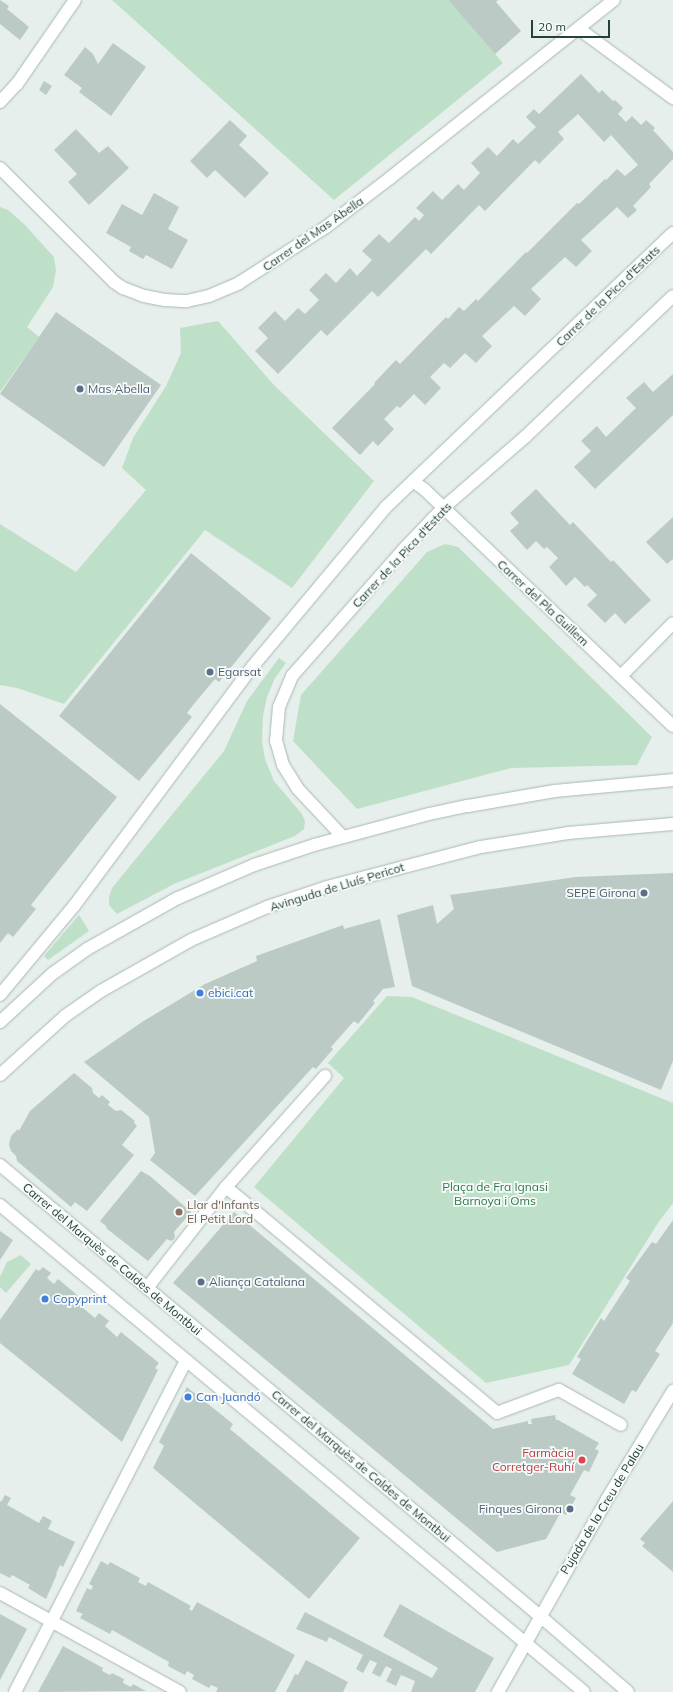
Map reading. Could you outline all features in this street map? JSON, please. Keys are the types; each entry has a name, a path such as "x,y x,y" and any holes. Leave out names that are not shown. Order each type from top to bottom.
{"street":[{"path":"0,102 17,84 75,0"},
{"name":"Carrer del Mas Abella","path":"0,168 114,282 123,288 144,296 165,300 187,300 209,296 239,283 326,227 614,0"},
{"path":"579,29 673,98"},
{"name":"Carrer de la Pica d'Estats","path":"0,995 74,906 253,666 386,507 673,234"},
{"name":"Carrer de la Pica d'Estats","path":"343,837 298,789 283,766 276,741 279,707 292,676 404,549 443,508 525,437 673,296"},
{"name":"Carrer del Pla Guillem","path":"413,481 673,726"},
{"path":"621,676 673,622"},
{"path":"0,1022 52,974 87,949 178,898 254,865 343,837 429,814 562,790 673,780"},
{"name":"Avinguda de Lluís Pericot","path":"0,1075 65,1016 101,991 191,940 267,907 327,887 481,848 568,833 673,824"},
{"path":"147,1288 226,1187 325,1076"},
{"name":"Carrer del Marquès de Caldes de Montbui","path":"0,1165 540,1616 628,1692"},
{"path":"226,1187 497,1413 559,1390 621,1425"},
{"path":"0,1205 584,1692"},
{"path":"15,1692 186,1360"},
{"name":"Pujada de la Creu de Palau","path":"498,1692 607,1499 673,1391"},
{"path":"0,1593 180,1692"}],"green space":[{"path":"112,0 448,0 503,63 334,200"},
{"path":"0,207 8,210 24,224 54,257 56,271 53,287 27,327 39,337 0,392"},
{"path":"218,321 274,385 374,481 292,588 205,530 64,704 17,688 0,685 0,524 76,572 146,490 122,468 133,438 166,386 181,353 180,328"},
{"path":"445,544 458,547 652,737 637,765 511,768 357,809 293,741 301,695 427,552"},
{"path":"279,658 286,663 275,678 267,697 263,716 262,741 265,759 274,781 302,814 305,821 304,829 295,836 174,884 117,914 109,905 109,897 112,888 224,751 247,701"},
{"path":"79,915 89,931 48,960 44,956"},
{"name":"Plaça de Fra Ignasi Barnoya i Oms","path":"387,996 412,997 673,1103 673,1203 658,1223 569,1365 486,1383 254,1187 344,1078 328,1063"},
{"path":"21,1255 31,1264 6,1293 0,1287 0,1277 7,1262"}],"building":[{"path":"0,0 9,6 7,9 29,27 20,40 0,24"},
{"path":"448,0 498,0 496,2 521,31 495,54"},
{"path":"113,43 146,67 111,116 79,92 82,88 64,75 85,47 93,54 98,64"},
{"path":"581,74 599,93 602,90 623,108 618,114 626,122 632,116 641,125 646,120 655,128 653,130 673,152 673,159 649,184 651,187 633,206 637,210 628,218 617,207 581,240 592,251 576,267 565,257 531,289 541,299 525,316 514,306 482,336 492,346 476,363 465,353 450,368 444,363 430,377 441,388 425,405 414,394 400,408 397,406 384,419 394,429 378,446 373,441 360,455 332,428 396,360 400,364 446,317 448,319 459,307 464,311 476,299 478,301 577,203 579,204 617,169 625,176 638,165 611,135 604,142 578,114 558,132 564,139 539,164 535,160 485,211 479,205 431,254 426,249 378,297 372,291 327,336 321,330 278,374 255,351 268,338 258,328 275,311 285,321 298,308 305,314 319,300 309,290 326,273 336,283 350,268 357,276 372,260 362,251 379,234 389,243 415,217 419,221 424,215 416,208 433,191 442,200 458,184 464,190 480,173 471,163 488,147 497,156 513,139 518,144 536,127 526,117 534,109 539,114"},
{"path":"44,81 52,86 46,95 39,90"},
{"path":"230,120 247,136 239,145 269,173 245,198 215,170 207,178 190,161"},
{"path":"76,129 99,153 108,146 129,168 89,205 68,182 77,174 54,150"},
{"path":"154,193 179,207 168,229 188,240 172,269 146,255 143,259 129,251 131,247 106,233 122,204 142,215"},
{"name":"Mas Abella","path":"56,312 161,385 104,467 0,394"},
{"path":"673,374 673,415 595,489 574,467 591,451 581,441 597,426 606,437 636,408 626,398 644,382 653,392"},
{"path":"536,489 570,525 573,522 611,562 613,560 651,600 625,624 615,613 605,623 587,605 597,595 587,585 585,587 575,577 566,586 549,567 558,558 547,547 544,549 536,541 527,550 510,531 519,523 510,513"},
{"path":"673,517 673,559 667,564 646,542"},
{"path":"191,553 271,618 219,682 215,679 194,704 187,713 192,717 139,781 59,716"},
{"path":"0,704 117,797 31,905 36,909 13,937 8,933 0,943"},
{"path":"673,873 673,1061 661,1090 412,986 397,915 433,905 437,924 454,909 450,895 576,877"},
{"path":"380,919 395,987 383,989 373,1001 375,1003 358,1024 354,1021 331,1047 333,1049 316,1069 313,1067 195,1196 150,1160 155,1153 149,1117 84,1062 142,1022 205,984 257,961 256,956 343,925 344,929"},
{"path":"74,1073 92,1088 93,1093 99,1098 102,1095 110,1102 108,1105 116,1111 121,1110 135,1121 134,1123 137,1126 122,1145 134,1155 87,1211 75,1202 71,1207 17,1161 16,1156 11,1151 9,1145 11,1136 18,1129 19,1131 30,1111"},
{"path":"141,1171 150,1176 191,1212 174,1232 174,1239 171,1241 167,1239 148,1261 106,1228 107,1227 100,1221"},
{"path":"234,1212 493,1429 528,1421 528,1424 532,1424 531,1419 555,1415 556,1420 599,1443 595,1449 599,1451 589,1472 584,1470 570,1495 576,1498 566,1515 561,1512 546,1539 497,1552 173,1283"},
{"path":"673,1220 673,1323 655,1351 660,1354 636,1392 632,1390 624,1404 572,1374 581,1359 577,1357 601,1318 604,1321 630,1281 626,1278 652,1242 656,1244"},
{"path":"0,1231 13,1240 0,1260"},
{"path":"43,1267 51,1273 47,1278 54,1284 58,1279 82,1299 78,1304 95,1318 99,1313 109,1321 105,1326 117,1337 121,1332 159,1363 155,1368 158,1370 122,1442 0,1343 0,1320 36,1269 39,1271"},
{"path":"187,1387 233,1424 230,1429 360,1538 309,1599 153,1468 164,1446 159,1442"},
{"path":"5,1495 11,1498 7,1505 39,1523 43,1516 47,1518 52,1521 48,1529 75,1542 63,1567 60,1565 46,1599 28,1588 30,1585 12,1575 10,1578 0,1573 0,1501 1,1502"},
{"path":"673,1501 673,1572 642,1546 645,1543 640,1539"},
{"path":"101,1561 108,1565 110,1562 140,1578 138,1582 146,1586 148,1582 191,1606 189,1609 192,1611 197,1602 295,1655 275,1692 216,1692 218,1688 211,1685 209,1688 192,1679 194,1675 187,1671 185,1675 168,1666 169,1662 112,1630 110,1634 80,1618 83,1614 76,1611 87,1588 91,1590 93,1586 89,1584"},
{"path":"400,1604 494,1658 475,1692 411,1692 415,1681 401,1675 396,1686 386,1681 392,1669 386,1666 380,1677 372,1673 377,1663 370,1660 363,1673 356,1669 363,1655 329,1637 327,1642 296,1629 305,1612 432,1678 438,1668 383,1636"},
{"path":"0,1614 27,1629 0,1680"},
{"path":"63,1646 103,1668 102,1671 110,1675 112,1673 124,1679 123,1683 131,1687 133,1684 146,1691 38,1692"},
{"path":"306,1660 348,1682 343,1692 286,1692 295,1674 298,1675"}],"place":[{"name":"Mas Abella","path":"80,389"},
{"name":"Egarsat","path":"210,672"},
{"name":"SEPE Girona","path":"644,893"},
{"name":"ebici.cat","path":"200,993"},
{"name":"Llar d'Infants El Petit Lord","path":"179,1212"},
{"name":"Aliança Catalana","path":"201,1282"},
{"name":"Copyprint","path":"45,1299"},
{"name":"Can Juandó","path":"188,1397"},
{"name":"Farmàcia Corretger-Ruhí","path":"582,1460"},
{"name":"Finques Girona","path":"570,1509"}]}
